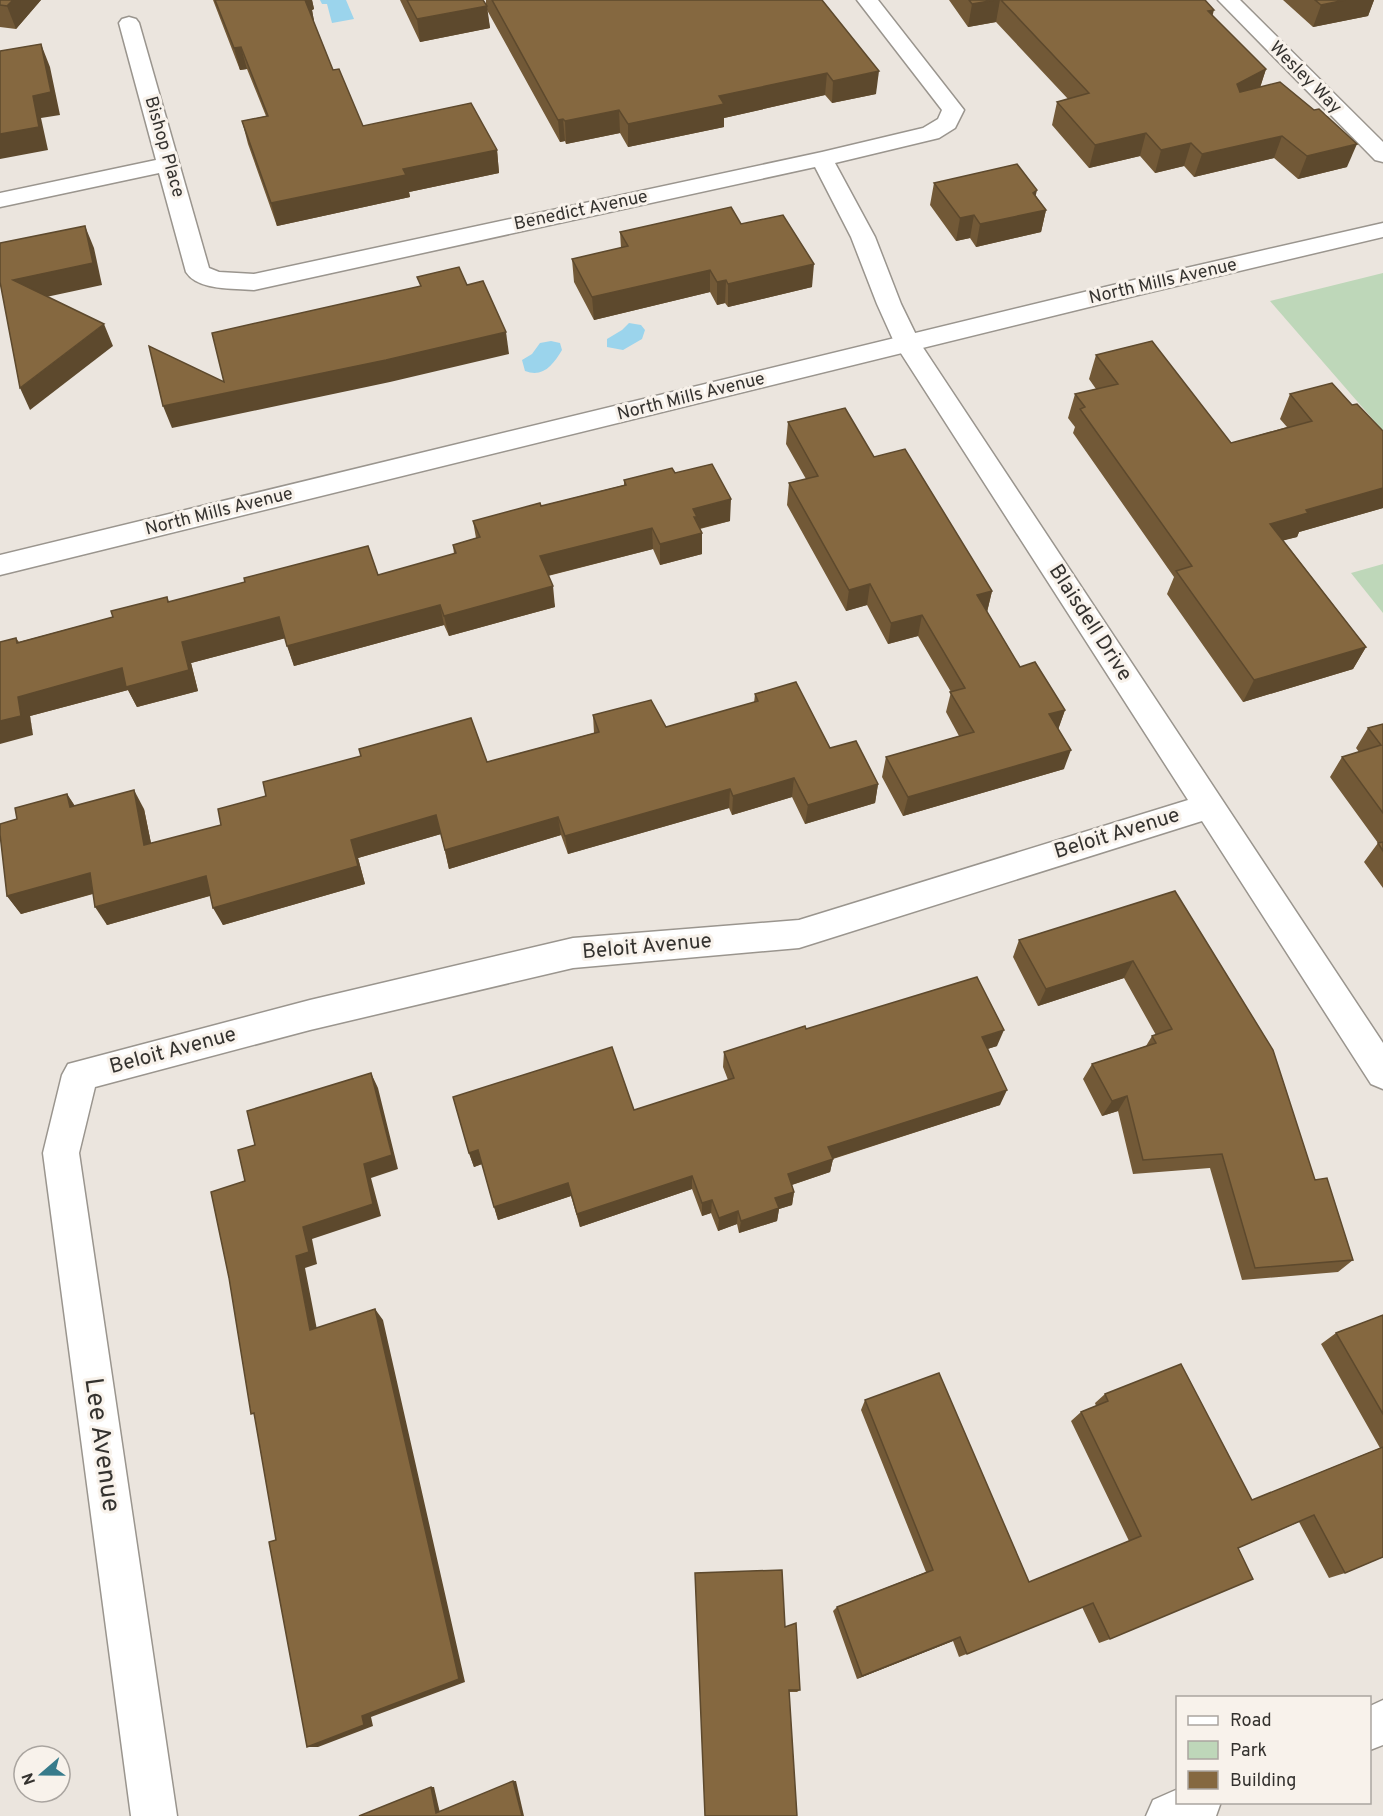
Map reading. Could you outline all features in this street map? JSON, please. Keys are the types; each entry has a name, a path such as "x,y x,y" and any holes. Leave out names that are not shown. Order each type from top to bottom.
{"street":[{"name":"Benedict Avenue","path":"198,272 215,279 254,282 822,159 931,132 947,123 953,110 867,0"},
{"name":"Wesley Way","path":"1228,0 1383,155"},
{"name":"Bishop Place","path":"129,23 198,272"},
{"name":"Blaisdell Drive","path":"822,159 863,237 889,304 908,344 1383,1073"},
{"path":"0,200 169,164"},
{"name":"North Mills Avenue","path":"0,565 1138,287 1383,230"},
{"name":"Beloit Avenue","path":"80,1075 310,1015 573,953 799,934 1209,806"},
{"name":"Lee Avenue","path":"80,1075 60,1154 154,1816"},
{"path":"1169,1816 1197,1804"}],"green space":[{"path":"1383,273 1383,431 1270,301"},
{"path":"1383,564 1383,613 1351,573"}],"water":[{"path":"320,0 346,0 354,19 332,23 327,4 322,4"},
{"path":"629,323 641,325 645,330 642,339 623,350 607,347 607,339"},
{"path":"551,341 560,343 562,350 555,361 547,369 537,373 525,371 522,360 532,354 540,343"}],"building":[{"path":"0,0 13,0 7,6 0,5"},
{"path":"215,0 305,0 333,70 339,69 363,126 471,103 497,150 403,169 406,175 271,203 242,121 268,116 241,47 234,48"},
{"path":"407,0 483,0 487,6 417,19"},
{"path":"492,0 822,0 879,71 833,81 827,73 719,96 724,104 628,124 619,110 565,121 558,120"},
{"path":"969,0 995,0 972,4"},
{"path":"1001,0 1205,0 1214,10 1208,11 1266,69 1237,84 1240,92 1280,82 1314,110 1319,109 1357,144 1307,156 1282,136 1202,154 1191,143 1161,150 1146,133 1095,145 1057,102 1089,93"},
{"path":"1315,0 1345,0 1321,5"},
{"path":"41,44 51,92 33,96 39,127 0,134 0,51"},
{"path":"1017,164 1037,190 1033,193 1046,210 980,224 974,215 960,218 934,183"},
{"path":"731,207 741,224 783,215 814,264 728,284 726,280 717,282 710,270 592,297 572,259 628,246 620,232"},
{"path":"85,226 93,263 13,280 104,324 20,388 0,282 0,243"},
{"path":"459,267 467,285 483,281 506,332 386,360 163,406 149,346 224,382 212,333 421,286 417,277"},
{"path":"1152,341 1231,443 1312,421 1290,394 1332,383 1352,405 1357,404 1383,431 1383,488 1306,510 1308,513 1270,524 1366,647 1254,680 1176,571 1192,566 1080,409 1085,407 1075,394 1118,384 1096,355"},
{"path":"845,408 874,457 905,449 992,591 977,595 1020,667 1035,662 1065,710 1049,714 1071,750 908,797 886,757 974,732 950,692 965,688 922,615 891,623 870,584 849,590 789,483 818,476 788,422"},
{"path":"712,464 731,499 693,509 697,517 694,517 702,533 660,544 652,528 540,556 553,586 444,616 440,605 287,646 279,617 182,642 189,670 126,687 122,668 18,697 21,716 0,721 0,642 16,638 17,643 113,617 111,611 167,597 168,602 245,582 244,578 368,546 378,575 456,553 453,545 480,537 473,521 540,503 541,506 626,485 624,480 672,468 675,473"},
{"path":"796,682 830,748 856,741 878,784 808,805 794,778 733,796 730,789 565,836 558,817 445,850 436,815 351,840 358,866 213,908 206,876 95,907 90,873 7,896 0,824 17,819 15,808 67,794 70,807 134,790 144,845 221,825 218,809 266,796 263,782 361,756 359,749 471,718 487,762 599,732 593,715 651,700 666,727 758,701 755,694"},
{"path":"1383,724 1383,813 1342,757 1381,745 1368,728"},
{"path":"1175,891 1273,1050 1315,1180 1327,1178 1353,1260 1255,1268 1222,1154 1143,1160 1127,1096 1112,1101 1092,1064 1156,1043 1152,1036 1172,1029 1133,961 1046,989 1019,940"},
{"path":"977,977 1004,1030 982,1037 1007,1090 828,1147 833,1159 788,1174 794,1192 775,1198 779,1208 741,1221 738,1211 719,1218 712,1200 702,1203 692,1176 577,1214 568,1183 494,1207 478,1150 469,1153 453,1097 612,1047 634,1110 734,1078 724,1052 805,1026 806,1029"},
{"path":"371,1073 392,1155 364,1164 373,1204 303,1227 309,1252 296,1256 310,1330 375,1309 459,1679 362,1716 364,1725 307,1747 269,1542 276,1540 254,1413 251,1414 229,1278 211,1192 245,1181 238,1150 255,1145 247,1111"},
{"path":"1383,1315 1383,1414 1336,1333"},
{"path":"1181,1364 1252,1500 1383,1447 1383,1557 1345,1573 1314,1515 1238,1548 1253,1579 1110,1639 1093,1603 967,1654 960,1637 862,1676 837,1607 933,1570 865,1400 939,1373 1029,1582 1141,1536 1081,1412 1108,1401 1105,1394"},
{"path":"782,1570 785,1627 796,1623 800,1690 789,1690 797,1816 705,1816 695,1573"},
{"path":"513,1781 522,1816 359,1816 431,1787 436,1813"}]}
